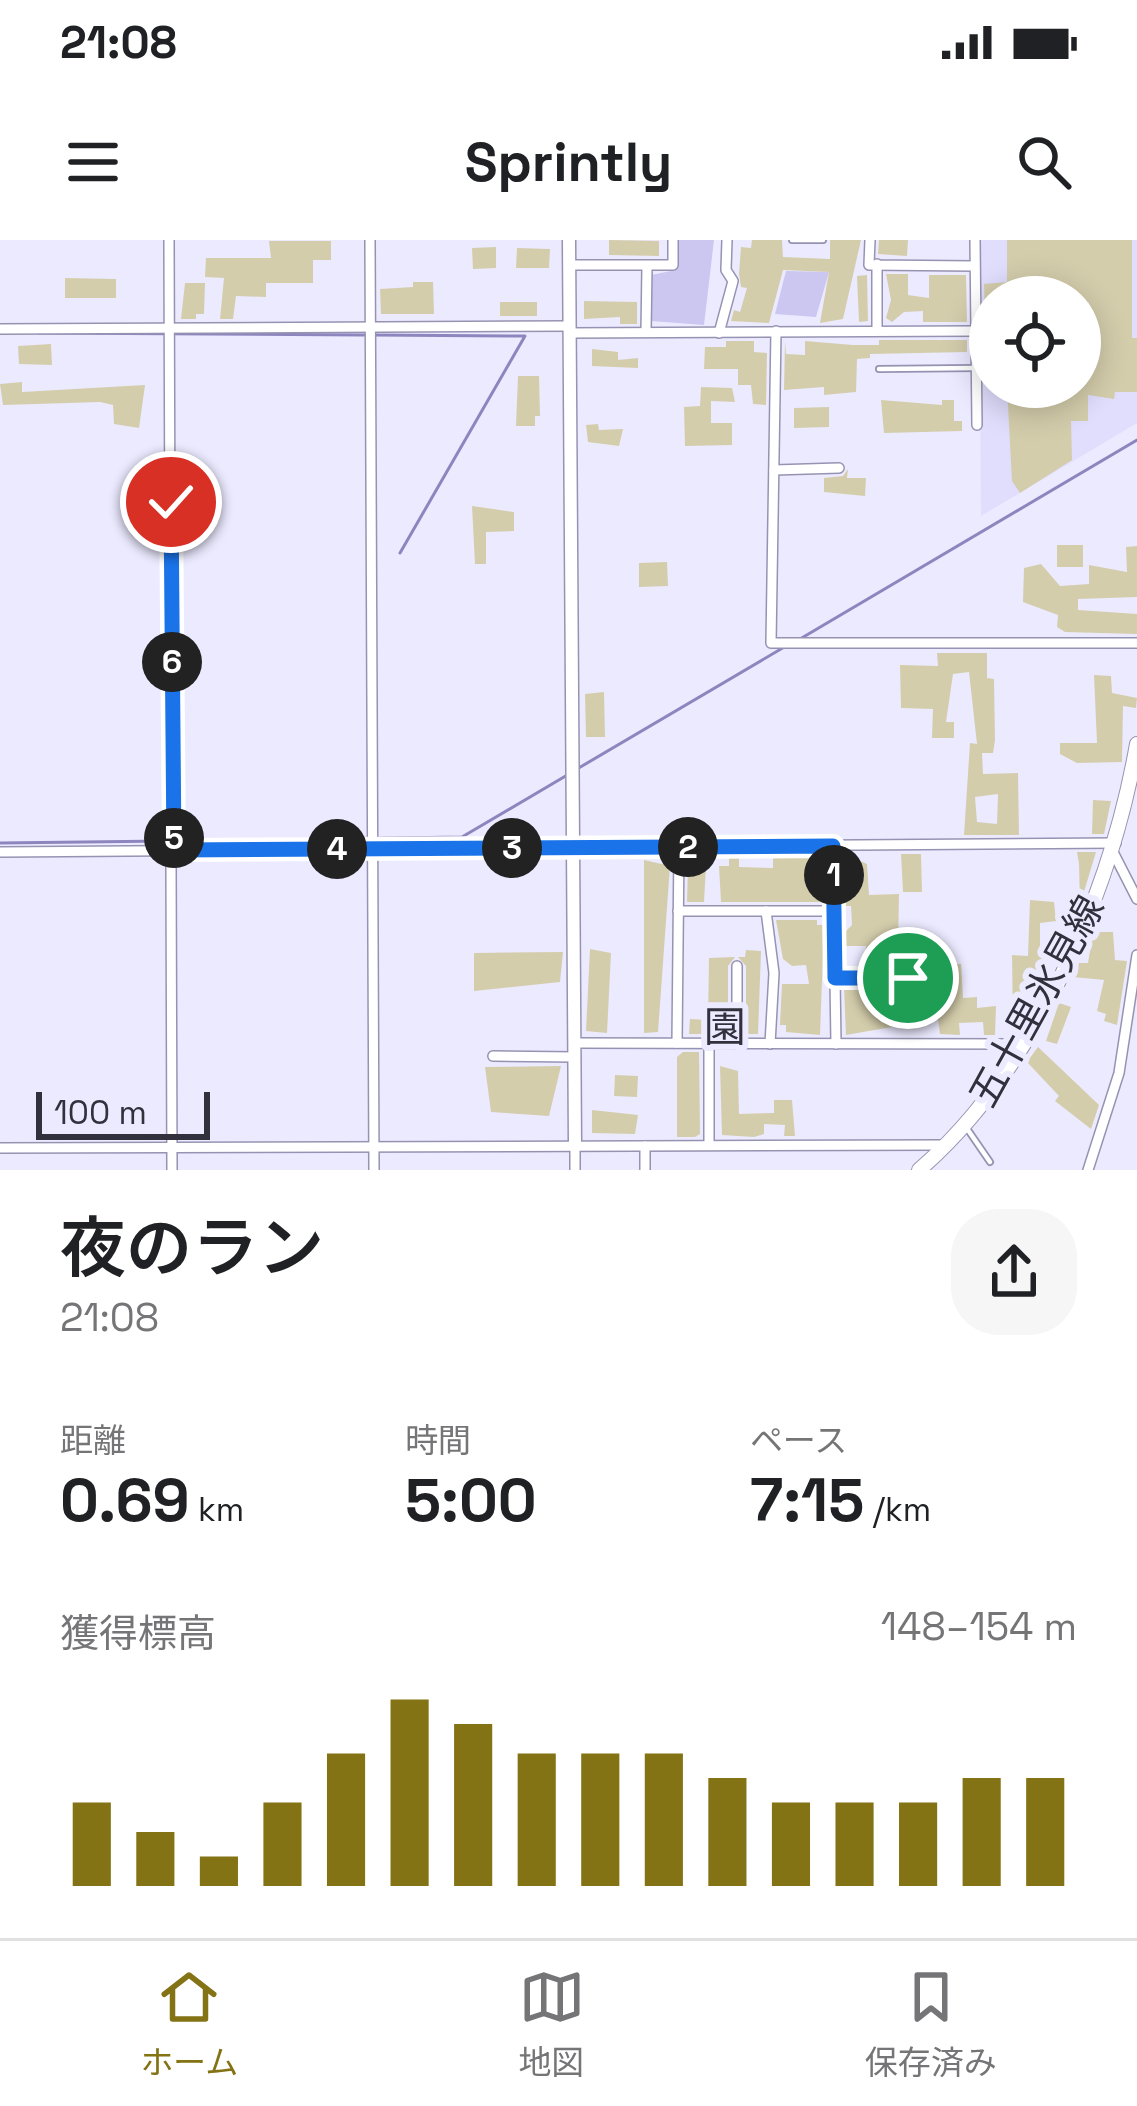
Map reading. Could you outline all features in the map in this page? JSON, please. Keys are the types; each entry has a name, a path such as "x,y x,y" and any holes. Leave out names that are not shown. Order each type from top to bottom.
{"main road":[{"name":"五十里氷見線","path":"919,1170 965,1125 1020,1044 1071,950 1132,796 1137,744"}],"street":[{"path":"169,240 172,1170"},
{"path":"370,240 374,1170"},
{"path":"569,240 575,1170"},
{"path":"569,265 673,266 673,240"},
{"path":"719,333 733,281 726,270 727,240"},
{"path":"870,240 869,265 974,266"},
{"path":"974,276 975,240"},
{"path":"877,264 877,331"},
{"path":"646,332 647,266"},
{"path":"0,329 969,331"},
{"path":"776,331 771,644 1137,643"},
{"path":"977,408 977,425"},
{"path":"774,470 838,468"},
{"path":"833,846 836,1044"},
{"path":"677,1043 679,847"},
{"path":"0,852 1114,848 1137,899"},
{"path":"678,911 834,911"},
{"path":"766,911 773,973 770,1044"},
{"path":"1088,1170 1120,1073 1137,956"},
{"path":"736,966 737,1044"},
{"path":"835,978 908,978"},
{"path":"493,1055 677,1043 1020,1044"},
{"path":"709,1043 709,1145"},
{"path":"645,1145 645,1170"},
{"path":"0,1148 948,1145"}],"lane":[{"path":"792,240 823,240"},
{"path":"879,369 969,368"},
{"path":"965,1125 990,1162"}],"shaded area":[{"path":"676,240 714,240 704,325 651,321 651,275 676,270"},
{"path":"979,240 1137,240 1137,423 981,516 980,408 1101,408 1101,276 979,276"},
{"path":"786,271 829,272 816,317 775,314"}],"building":[{"path":"609,240 659,241 659,256 609,255"},
{"path":"752,240 782,240 783,257 830,259 830,240 861,240 843,319 820,323 829,272 783,270 769,323 731,321 734,310 740,312 747,288 741,287 739,274 741,247 751,248"},
{"path":"879,240 908,240 907,256 878,254"},
{"path":"1007,240 1132,240 1137,392 1115,392 1114,399 1101,397 1101,276 1007,276"},
{"path":"269,241 331,241 331,260 313,260 313,283 266,283 266,297 236,296 233,319 220,319 224,278 205,277 206,258 271,258"},
{"path":"496,247 496,268 473,269 472,248"},
{"path":"517,248 550,249 549,268 516,268"},
{"path":"886,274 908,274 908,295 929,298 929,275 966,275 967,322 923,322 923,311 904,312 892,322 886,318 891,300"},
{"path":"867,275 868,321 859,322 857,276"},
{"path":"65,278 116,279 116,298 65,298"},
{"path":"413,282 433,282 434,314 381,314 380,289 413,287"},
{"path":"185,283 205,283 204,314 196,314 196,319 181,319"},
{"path":"584,301 637,302 637,324 620,324 620,317 584,319"},
{"path":"500,302 537,302 537,316 500,316"},
{"path":"879,340 967,340 967,352 870,354 870,358 857,359 856,392 824,395 824,387 784,390 785,341 786,354 805,355 805,341 879,345"},
{"path":"726,341 754,341 754,352 767,353 766,405 753,404 751,385 738,385 738,369 704,369 705,347 726,347"},
{"path":"51,344 52,365 19,364 18,346"},
{"path":"592,349 618,352 618,360 638,358 638,368 592,366"},
{"path":"518,376 539,376 540,416 535,416 535,426 516,426"},
{"path":"22,382 22,392 145,385 139,428 114,424 113,405 100,402 3,405 0,384"},
{"path":"701,387 732,388 735,402 711,401 711,423 732,423 732,445 685,446 684,407 700,406"},
{"path":"881,400 942,405 942,400 954,400 954,421 962,421 962,431 884,433"},
{"path":"829,407 829,427 794,428 794,408"},
{"path":"1008,408 1088,408 1088,421 1071,421 1072,460 1020,493 1012,481"},
{"path":"598,424 599,430 623,429 619,446 588,442 586,425"},
{"path":"848,469 847,478 866,478 865,496 824,492 824,478 843,476"},
{"path":"472,506 514,512 514,531 486,532 486,564 475,564"},
{"path":"1057,545 1083,545 1083,567 1057,567"},
{"path":"1137,546 1137,597 1078,599 1078,610 1137,614 1137,634 1065,632 1057,627 1058,615 1023,602 1024,568 1041,564 1060,586 1089,584 1089,565 1127,572 1126,547"},
{"path":"667,562 668,586 639,587 639,563"},
{"path":"937,653 987,653 987,678 994,679 995,740 993,753 982,753 983,774 1018,773 1019,835 964,835 970,743 977,744 969,672 953,674 946,722 954,722 954,738 932,738 933,709 901,708 900,665 938,666","holes":["998,794 997,824 977,822 975,797"]},
{"path":"1094,675 1111,676 1112,693 1137,698 1136,708 1123,706 1122,762 1077,763 1060,754 1060,743 1097,743"},
{"path":"604,692 605,737 586,737 585,694"},
{"path":"1093,800 1111,801 1104,834 1092,834"},
{"path":"1077,852 1096,852 1080,905 1079,864"},
{"path":"845,854 867,864 869,895 899,894 898,951 930,951 930,978 917,979 912,967 865,967 866,946 844,946 843,934 852,925 851,906 844,906"},
{"path":"901,854 921,854 922,892 903,892"},
{"path":"729,855 739,855 739,867 773,868 773,855 824,857 823,902 721,902 719,866 729,866"},
{"path":"644,860 670,866 658,1032 644,1033"},
{"path":"688,866 706,866 704,902 687,902"},
{"path":"1030,900 1054,902 1056,921 1040,923 1040,949 1054,949 1053,959 1042,960 1040,981 1044,983 1039,994 1031,990 1023,1023 1013,1023 1012,955 1028,956"},
{"path":"776,920 817,920 817,925 824,925 820,1035 786,1032 786,1025 780,1025 782,984 809,984 806,965 792,966 783,959"},
{"path":"1093,932 1113,932 1115,960 1127,961 1117,1025 1104,1021 1106,1014 1097,1011 1104,980 1073,977 1079,963 1088,963"},
{"path":"590,949 611,953 607,1033 586,1031"},
{"path":"746,950 761,951 758,1034 746,1034 746,966 738,957 745,957"},
{"path":"563,952 560,982 474,991 474,953"},
{"path":"735,957 728,966 728,1034 689,1034 690,1019 708,1020 709,958"},
{"path":"950,964 961,964 963,998 977,997 977,1008 996,1006 995,1035 984,1035 983,1022 959,1023 960,1035 940,1034 934,990 952,989"},
{"path":"844,987 862,987 861,993 909,988 909,1024 846,1035"},
{"path":"1059,1003 1071,1007 1057,1044 1046,1041"},
{"path":"1038,1047 1099,1105 1091,1129 1055,1101 1059,1096 1027,1062"},
{"path":"699,1052 700,1134 695,1137 677,1137 677,1057"},
{"path":"561,1066 549,1116 491,1112 485,1067"},
{"path":"720,1066 738,1071 739,1114 774,1113 774,1100 792,1100 795,1136 784,1136 785,1125 764,1124 764,1134 754,1137 722,1135"},
{"path":"615,1075 638,1076 637,1097 614,1096"},
{"path":"592,1110 638,1115 635,1134 592,1133"}],"waterway":[{"path":"38,333 364,335"},
{"path":"374,335 525,336 400,553"},
{"path":"800,639 1137,440"},
{"path":"577,769 786,646"},
{"path":"176,841 462,837 569,774"},
{"path":"0,843 166,841"}],"district":[{"name":"園","path":"725,1027"}],"route":[{"path":"171,502 174,850 833,846 835,978 908,978"}]}
